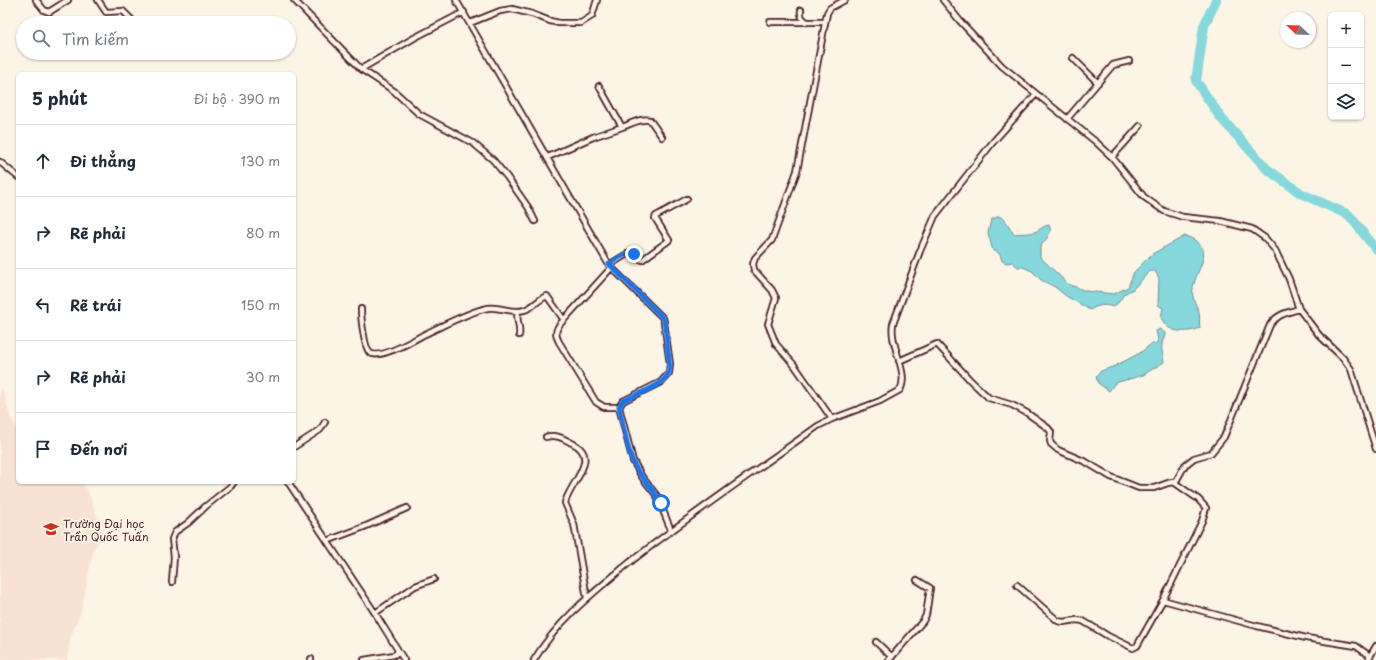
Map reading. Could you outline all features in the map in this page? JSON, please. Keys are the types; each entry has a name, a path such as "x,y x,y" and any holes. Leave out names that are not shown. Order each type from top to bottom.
{"street":[{"path":"36,0 44,10 49,12 68,0"},
{"path":"98,0 106,12 123,11 128,16"},
{"path":"294,0 361,69 394,91 420,114 473,143 493,160 528,207 535,221"},
{"path":"456,0 611,266 663,318 670,364 669,372 661,382 623,401 619,407 633,461 642,477 657,496 671,530"},
{"path":"470,23 500,11 512,9 532,14 555,23 581,23 592,16 597,0"},
{"path":"832,419 795,366 776,344 768,324 776,298 772,290 754,270 753,264 755,258 772,240 796,178 828,10 845,0"},
{"path":"943,0 960,21 1002,66 1112,157 1144,197 1164,211 1183,217 1220,221 1252,229 1265,238 1275,250 1299,309 1319,335 1343,358 1351,369 1376,449"},
{"path":"801,10 800,13 802,19 807,22"},
{"path":"361,69 414,38 464,12"},
{"path":"770,22 825,22"},
{"path":"1072,58 1098,83"},
{"path":"1067,119 1113,65 1129,61"},
{"path":"599,86 622,127"},
{"path":"534,660 555,630 587,598 671,530 818,426 832,419 880,401 900,390 904,379 892,336 893,324 932,221 993,142 1036,94"},
{"path":"548,157 593,137 640,120 650,120 662,137"},
{"path":"1112,157 1140,126"},
{"path":"0,162 16,175"},
{"path":"619,407 604,407 596,402 556,336 556,331 611,266 627,254 631,253 642,260 669,240 655,218 656,216 687,199"},
{"path":"361,309 364,335 371,354 387,352 482,309 495,307 518,311 528,308 541,298 547,296 564,320"},
{"path":"1176,483 1185,465 1194,458 1211,453 1224,437 1273,320 1279,315 1299,309"},
{"path":"518,311 517,315 520,328 519,335"},
{"path":"899,361 937,344 989,398 1012,405 1027,413 1048,428 1051,432 1051,444 1055,448 1086,462 1111,476 1139,488 1154,488 1168,483 1176,483 1198,499 1206,508 1202,521 1163,600 1137,646 1133,648 1108,636 1084,621 1058,621 1017,584"},
{"path":"296,446 320,430 324,422"},
{"path":"546,436 556,436 579,446 582,452 584,463 582,472 567,497 565,504 573,520 587,598"},
{"path":"172,582 174,558 172,539 175,531 188,522 232,484"},
{"path":"289,484 375,613 404,660"},
{"path":"327,541 407,508"},
{"path":"375,613 415,586 434,579"},
{"path":"876,642 890,658 923,621 926,615 930,588 917,580"},
{"path":"1163,600 1264,628 1306,638 1356,646 1369,658 1376,646"},
{"path":"364,660 394,655 398,652"}],"shaded area":[{"name":"Trường Đại học Trần Quốc Tuấn","path":"0,387 3,391 10,416 16,427 16,484 82,484 89,493 103,535 93,551 81,612 70,638 67,660 0,660"}],"water":[{"path":"999,216 1005,220 1014,234 1034,232 1049,225 1051,231 1040,247 1040,257 1068,284 1086,291 1114,294 1128,287 1134,272 1152,254 1185,236 1196,241 1202,248 1204,254 1193,288 1193,297 1199,312 1200,328 1187,331 1173,330 1169,328 1162,320 1161,317 1163,308 1158,305 1159,278 1155,271 1150,271 1133,289 1124,294 1119,302 1113,307 1102,306 1090,310 1066,296 1055,287 1041,280 1032,271 1023,267 1018,267 1012,262 1007,263 1002,261 999,254 993,251 988,233 991,220"},
{"path":"1160,329 1165,333 1162,345 1164,362 1143,375 1115,383 1109,391 1098,383 1096,377 1101,371 1115,366 1140,353 1151,344 1156,344 1158,340 1156,331"}],"waterway":[{"path":"1216,0 1204,26 1196,81 1221,118 1267,169 1302,194 1349,215 1376,249"}],"place":[{"name":"Trường Đại học Trần Quốc Tuấn","path":"51,529"}],"route":[{"path":"634,254 627,254 609,264 663,318 670,368 669,372 661,382 652,388 628,398 623,401 619,407 635,466 661,503"}]}
